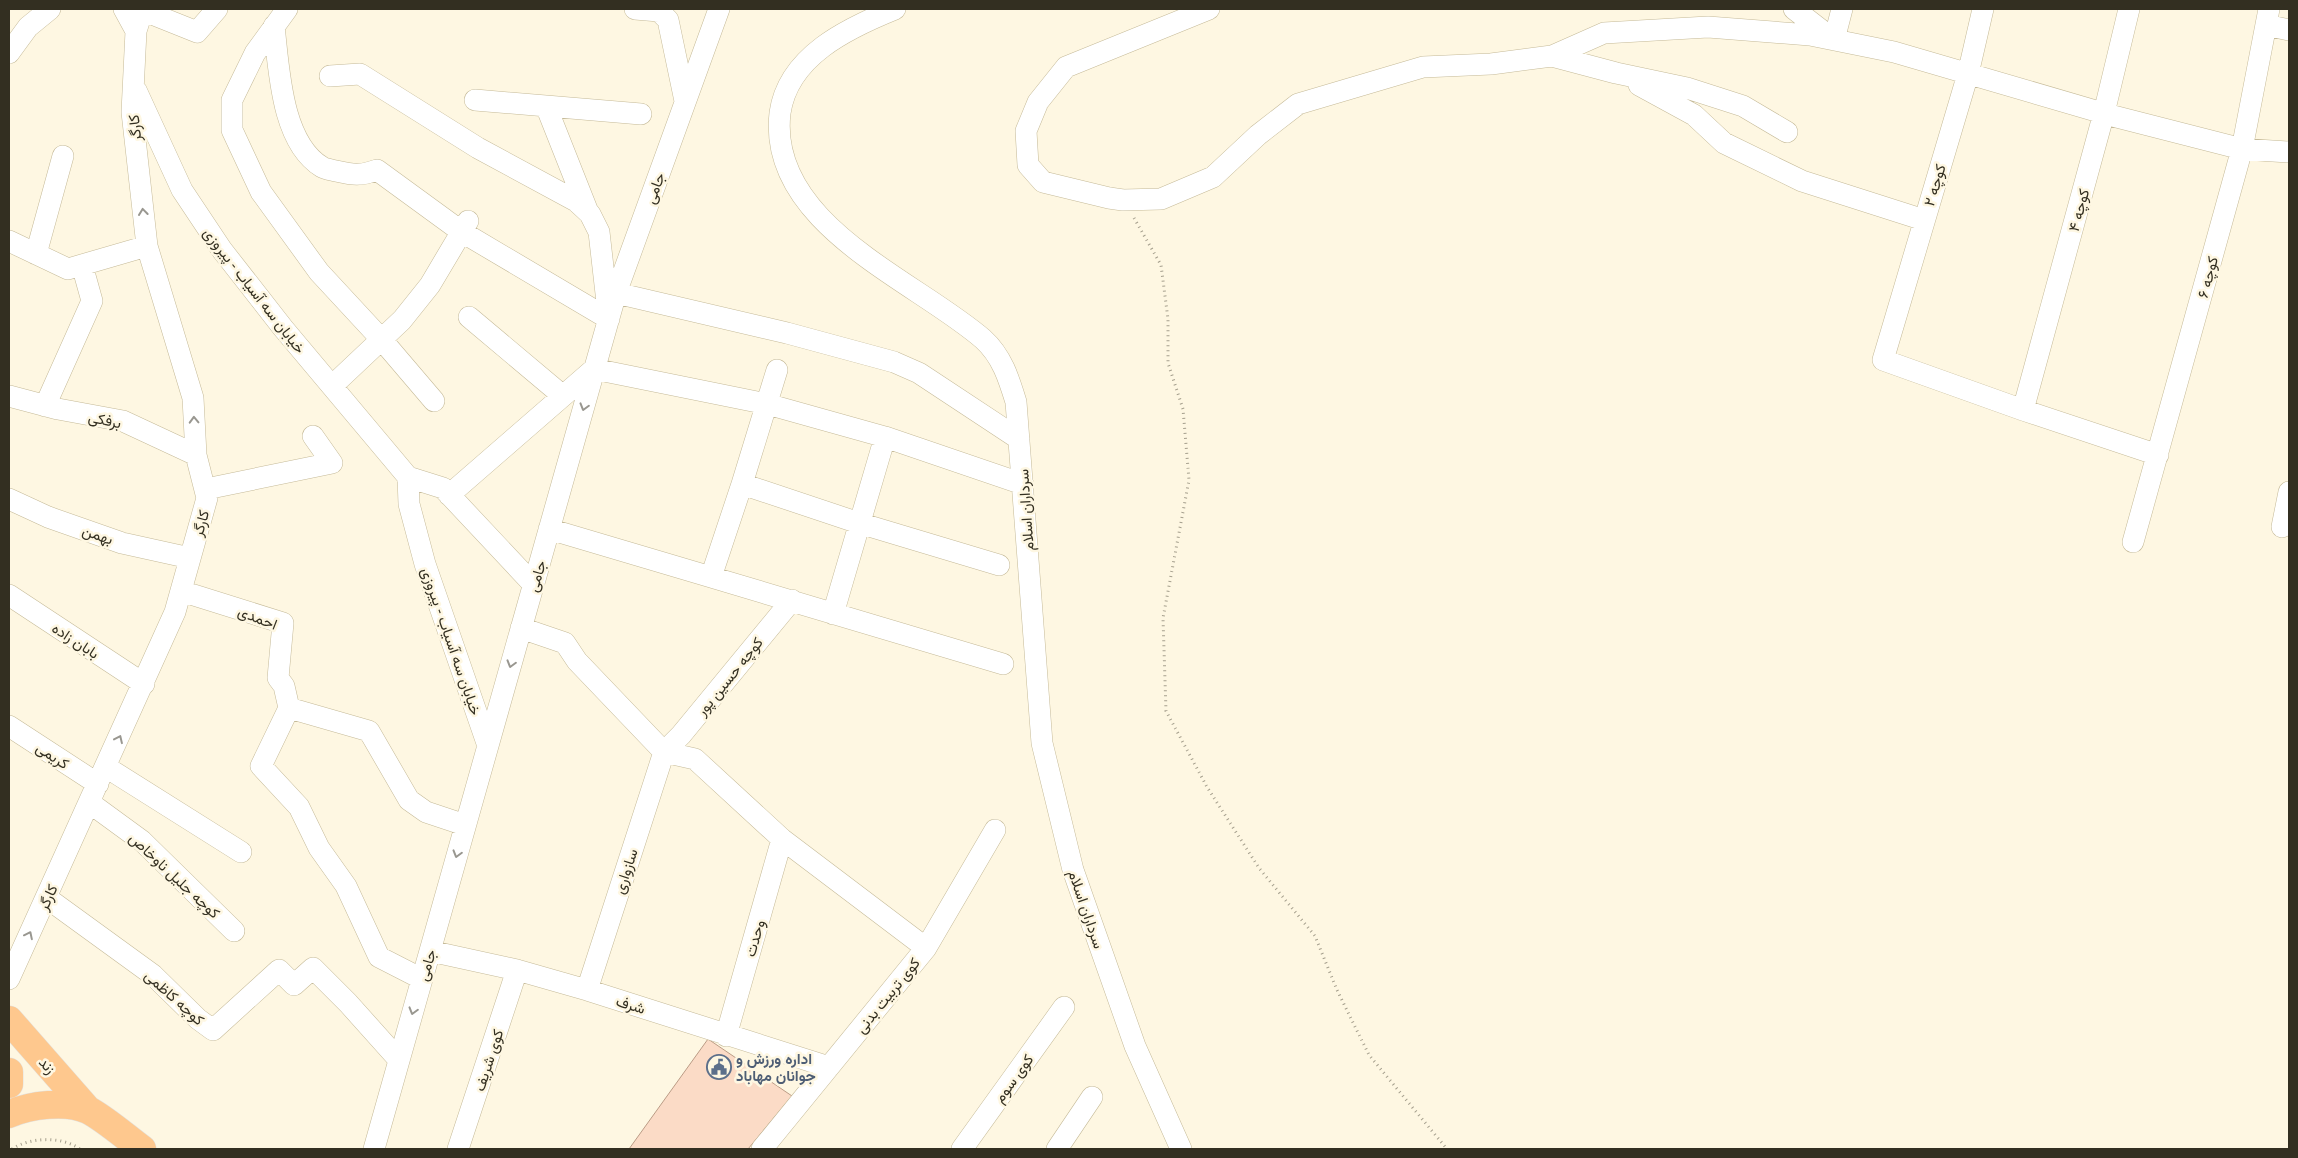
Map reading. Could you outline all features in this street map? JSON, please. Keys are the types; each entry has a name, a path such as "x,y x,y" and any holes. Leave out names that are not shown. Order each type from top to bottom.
{"main road":[{"name":"زند","path":"9,1020 88,1110"},
{"path":"9,1072 9,1084"},
{"path":"9,1114 40,1105 68,1106 88,1110 142,1149"}],"street":[{"path":"9,54 28,27 50,9"},
{"path":"136,9 197,32 217,9"},
{"name":"کارگر","path":"9,979 175,612 207,498 196,455 193,398 147,246 132,112 136,9"},
{"path":"287,9 255,53 232,100 232,130 261,192 319,272 382,340 434,401"},
{"path":"635,9 659,11 668,20 685,101"},
{"name":"جامی","path":"374,1149 616,293 719,9"},
{"name":"سرداران اسلام","path":"895,9 834,39 817,50 799,69 788,86 781,106 780,139 785,163 796,187 817,213 856,250 984,340 1005,367 1016,402 1042,743 1074,870 1136,1046 1181,1149"},
{"path":"1209,9 1066,68 1038,102 1026,131 1028,165 1043,182 1123,200 1161,199 1212,177 1258,135 1298,104 1423,67 1491,64 1552,56 1604,33 1708,27 1780,32 1894,52 2104,113 2242,149 2289,152"},
{"path":"1794,9 1834,40"},
{"path":"1834,40 1842,9"},
{"name":"کوچه ۲","path":"1983,9 1968,74 1883,360 1888,364 2023,410"},
{"name":"کوچه ۴","path":"2023,410 2104,113 2129,9"},
{"path":"2268,17 2289,30"},
{"name":"کوچه ۶","path":"2133,542 2242,149 2268,17"},
{"path":"274,26 278,76 293,132 308,154 322,167 360,176 377,170 609,319"},
{"path":"1552,56 1616,73 1687,88 1743,106 1787,132"},
{"path":"1616,73 1694,115 1724,143 1802,182 1924,220"},
{"path":"330,76 360,74 478,148 576,201 590,214"},
{"name":"خیابان سه آسیاب - پیروزی","path":"133,83 182,190 222,250 408,477 409,504 425,564 488,746"},
{"path":"475,100 641,114"},
{"path":"546,106 599,232 609,319"},
{"path":"36,254 63,156"},
{"path":"332,386 402,320 430,285 465,227"},
{"path":"9,241 68,270 147,246"},
{"path":"45,406 92,301 82,265"},
{"path":"616,293 806,338 894,362 919,373 1019,439"},
{"path":"469,317 563,396"},
{"path":"449,495 594,369 767,404 885,437 1023,484"},
{"path":"711,577 777,370"},
{"name":"برفکی","path":"9,396 45,406 123,421 196,455"},
{"path":"2023,410 2158,455"},
{"path":"206,489 332,463 313,436"},
{"path":"833,614 885,437"},
{"path":"408,477 443,488 533,584"},
{"path":"742,484 859,523 999,565"},
{"path":"2282,527 2289,492"},
{"name":"بهمن","path":"9,498 48,517 122,542 190,558"},
{"path":"549,528 1003,664"},
{"name":"احمدی","path":"181,591 283,623 278,678 284,686 289,708"},
{"name":"بابان زاده","path":"9,595 144,684"},
{"name":"کوچه حسین پور","path":"664,752 681,735 792,600"},
{"path":"521,628 565,642 577,661 664,752 695,759 782,839 926,948"},
{"path":"422,979 379,957 346,886 319,848 299,807 261,766 289,708 369,731 409,800 426,812 465,825"},
{"name":"کریمی","path":"9,726 98,784"},
{"name":"سازواری","path":"587,990 664,752"},
{"path":"98,784 241,852"},
{"name":"کوچه جلیل ناوخاص","path":"98,784 142,841 234,931"},
{"name":"کوی تربیت بدنی","path":"762,1149 926,948 995,830"},
{"name":"وحدت","path":"726,1036 782,839"},
{"name":"کوچه کاظمی","path":"47,898 154,975 198,1019 213,1030 279,970 294,985 313,968 348,1003 399,1060"},
{"name":"شرف","path":"430,951 517,970 587,990 726,1036 829,1067"},
{"name":"کوی شریف","path":"458,1149 517,970"},
{"name":"کوی سوم","path":"962,1149 1064,1007"},
{"path":"1057,1149 1092,1097"}],"path":[{"path":"1123,200 1161,265 1168,319 1168,363 1183,409 1189,480 1163,618 1166,711 1207,787 1259,868 1315,936 1336,990 1369,1055 1447,1149"},
{"path":"12,1149 36,1140 57,1140 80,1149"}],"building":[{"name":"اداره ورزش و جوانان مهاباد","path":"708,1039 792,1096 748,1149 629,1149"}],"place":[{"name":"اداره ورزش و جوانان مهاباد","path":"719,1067"}]}
